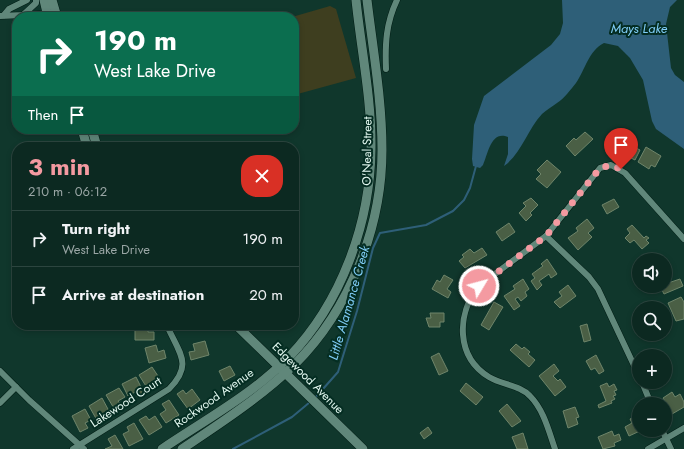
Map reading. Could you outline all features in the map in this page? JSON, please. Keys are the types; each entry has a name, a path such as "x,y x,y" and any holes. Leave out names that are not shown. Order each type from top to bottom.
{"street":[{"path":"2,15 8,9 27,0"},
{"path":"27,12 36,3 36,0"},
{"path":"44,0 47,12"},
{"path":"52,0 56,12"},
{"name":"O'Neal Street","path":"279,366 303,341 325,310 355,243 366,200 370,169 371,133 356,0"},
{"name":"O'Neal Street","path":"286,373 316,340 343,298 362,258 375,213 381,170 382,127 367,0"},
{"path":"386,69 385,42 390,15 398,0"},
{"path":"2,15 12,16"},
{"path":"555,449 539,408 530,396 523,391 496,381 481,371 467,354 462,335 464,314 472,294 479,286 546,236 600,168 611,165 621,169 684,239"},
{"path":"546,236 590,277 598,289 632,361"},
{"name":"Lakewood Court","path":"73,449 82,447 169,389 180,378 183,368 182,361 169,330"},
{"name":"Edgewood Avenue","path":"241,330 363,449"},
{"name":"Rockwood Avenue","path":"162,449 244,395 279,366"},
{"path":"0,371 82,447"},
{"name":"Rockwood Avenue","path":"182,449 260,394 286,373"},
{"path":"0,403 16,387"},
{"path":"648,449 684,428"},
{"path":"666,439 671,449"}],"shaded area":[{"path":"330,6 336,9 356,78 299,94 299,15"}],"water":[{"name":"Mays Lake","path":"562,0 677,0 670,7 666,24 671,68 675,75 684,82 684,149 656,129 652,121 643,80 630,58 618,46 604,43 591,55 576,83 567,94 537,120 520,148 510,161 504,166 508,154 508,137 502,136 498,137 491,144 483,165 480,168 473,166 474,125 484,96 551,45 560,34 563,23"}],"building":[{"path":"585,132 593,139 575,156 566,146 574,138 576,140"},
{"path":"634,147 640,150 635,160 629,157"},
{"path":"646,147 661,156 655,167 651,165 649,169 638,162"},
{"path":"547,160 561,172 547,188 536,179 541,174 537,170"},
{"path":"531,198 538,205 530,213 532,215 526,221 519,213 526,206 523,203"},
{"path":"614,199 619,207 607,214 602,205"},
{"path":"587,219 594,228 588,233 592,237 578,250 568,238 578,231 576,228"},
{"path":"509,223 515,232 502,241 496,232"},
{"path":"632,225 644,238 646,236 649,238 646,240 649,243 642,249 634,240 630,243 625,238 630,233 627,229"},
{"path":"482,248 487,255 465,268 459,261 464,257 462,255 470,249 474,253"},
{"path":"547,259 557,274 551,278 549,274 539,281 542,285 537,290 531,281 535,278 532,274 543,266 541,264"},
{"path":"444,275 453,280 447,289 451,292 448,298 432,289 437,280 440,282"},
{"path":"523,279 529,289 525,292 527,296 521,301 518,297 515,299 520,306 514,310 504,296 515,289 513,286"},
{"path":"680,279 683,286 672,291 672,282"},
{"path":"568,285 576,296 560,308 554,302 562,296 559,292"},
{"path":"681,297 684,302 684,319 676,321 672,312 672,301"},
{"path":"494,302 503,307 489,330 481,325"},
{"path":"430,313 444,313 444,322 440,322 440,327 429,327 426,318 431,318"},
{"path":"587,324 591,340 584,342 580,326"},
{"path":"135,330 148,330 148,332 154,332 154,340 135,340"},
{"path":"205,341 209,355 191,360 189,352 195,351 193,344"},
{"path":"516,344 522,349 524,347 530,352 528,354 535,360 529,367 510,350"},
{"path":"156,345 158,352 164,350 166,358 149,363 145,348"},
{"path":"439,353 448,371 439,375 431,357"},
{"path":"596,355 604,371 599,374 595,368 591,370 586,361"},
{"path":"554,364 559,371 553,376 558,381 560,379 566,387 555,396 539,376"},
{"path":"230,366 235,375 224,381 219,371"},
{"path":"152,367 160,379 154,383 156,386 149,391 139,375"},
{"path":"136,377 144,393 137,397 135,392 128,396 122,384"},
{"path":"466,383 483,397 476,405 460,391"},
{"path":"607,383 609,387 614,384 617,390 614,391 616,395 613,396 615,399 611,401 612,403 599,408 598,405 606,401 600,386"},
{"path":"119,388 125,397 118,401 122,406 115,410 106,395"},
{"path":"192,389 200,400 188,409 177,394 183,390 186,394"},
{"path":"672,392 675,397 680,394 684,402 684,407 672,414 672,397 664,397"},
{"path":"102,398 109,411 103,414 105,418 98,422 89,406"},
{"path":"169,400 179,415 166,423 160,414 166,410 162,404"},
{"path":"507,404 521,421 512,427 499,411"},
{"path":"575,407 579,417 576,418 578,424 568,428 563,411"},
{"path":"85,409 91,420 85,423 88,428 80,432 72,416"},
{"path":"146,416 149,420 155,416 162,427 149,435 139,420"},
{"path":"134,423 143,439 129,446 123,434 129,431 127,427"},
{"path":"632,423 632,435 629,436 625,427"},
{"path":"428,427 432,433 424,439 420,433"},
{"path":"612,431 614,436 619,434 621,440 614,443 615,446 603,449 598,437"},
{"path":"523,433 528,449 517,449 512,437"},
{"path":"115,435 123,449 105,449 112,446 108,439"}],"waterway":[{"name":"Little Alamance Creek","path":"315,398 338,372 357,311 373,248 380,233 426,225 453,211 464,200 470,188 476,166"},
{"name":"Little Alamance Creek","path":"233,449 292,417 310,402"}],"route":[{"path":"479,286 546,236 600,168 611,165 621,169"}]}
